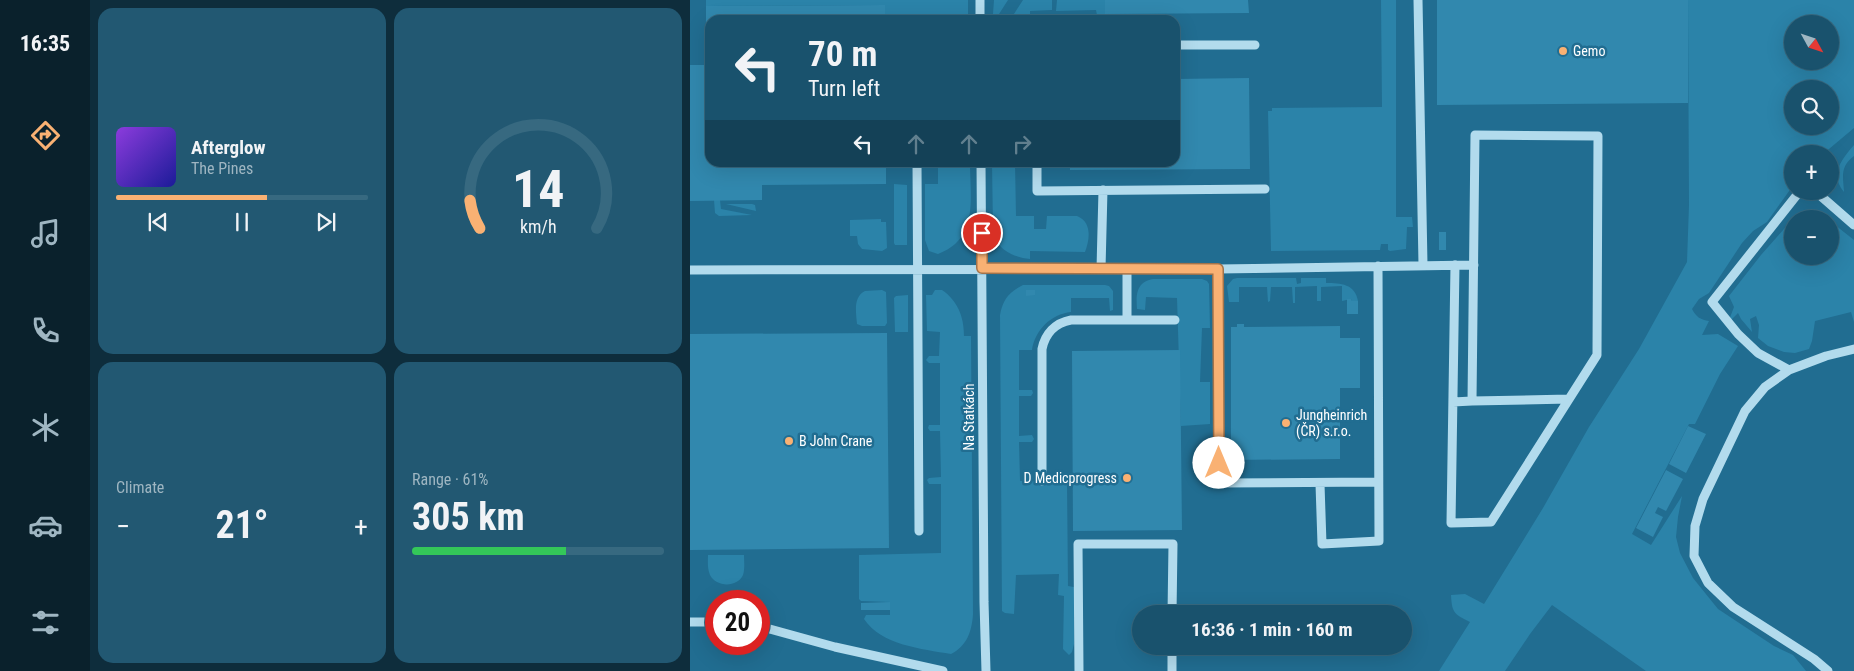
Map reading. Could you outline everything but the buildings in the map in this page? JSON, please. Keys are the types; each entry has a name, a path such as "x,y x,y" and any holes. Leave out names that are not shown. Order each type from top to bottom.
{"street":[{"path":"980,0 980,15"},
{"path":"1418,0 1423,265"},
{"path":"1180,46 1255,45"},
{"path":"1455,265 1451,523 1491,522 1597,355 1598,136 1475,135 1472,401"},
{"path":"917,167 918,531"},
{"name":"Na Statkách","path":"981,167 986,671"},
{"path":"1037,167 1037,190 1265,189"},
{"path":"1101,269 1103,190"},
{"path":"1789,370 1758,353 1738,334 1712,302 1793,200"},
{"path":"1825,200 1854,225"},
{"path":"690,270 1218,269 1474,265"},
{"path":"1320,484 1322,544 1379,541 1378,266"},
{"path":"1127,269 1128,320"},
{"path":"1218,269 1219,483 1320,484 1378,482"},
{"path":"1042,481 1042,349 1045,338 1059,324 1068,321 1175,320"},
{"path":"1828,671 1814,659 1734,607 1708,584 1694,556 1695,526 1703,499 1745,411 1765,387 1789,370 1826,356 1854,350"},
{"path":"1453,402 1569,399"},
{"path":"1079,671 1078,544 1172,544 1172,605"},
{"path":"690,622 705,622"},
{"path":"770,629 835,647 943,671"},
{"path":"1172,655 1172,671"}],"shaded area":[{"path":"706,0 968,0 968,15 885,15 885,5 706,6"},
{"path":"994,0 1008,0 999,14 993,14"},
{"path":"1023,0 1052,0 1052,10 1030,11 1030,15 1013,15"},
{"path":"1057,0 1105,0 1105,14 1097,15 1096,10 1056,11"},
{"path":"1381,0 1396,0 1396,217 1412,217 1413,227 1407,227 1406,249 1390,251 1388,250 1388,244 1381,244 1380,250 1271,251 1268,111 1272,111 1272,108 1382,107"},
{"path":"1688,0 1854,0 1854,128 1834,145 1784,145 1784,198 1767,222 1753,231 1742,243 1709,293 1699,299 1692,309 1699,318 1709,321 1702,335 1718,334 1738,346 1720,374 1695,424 1689,424 1632,534 1651,545 1682,496 1676,537 1680,553 1693,578 1718,609 1774,646 1793,655 1806,671 1646,671 1552,605 1505,671 1439,671 1470,622 1455,612 1452,606 1451,595 1465,594 1484,604 1543,508 1589,427 1639,349 1687,262 1689,205"},
{"path":"1854,145 1854,156 1846,164 1843,172 1844,192 1839,182 1839,167"},
{"path":"938,167 970,167 971,203 966,228 951,247 938,254 929,251 925,240 925,184 938,184"},
{"path":"992,167 1015,167 1016,216 1034,216 1034,229 1046,229 1047,216 1077,216 1085,222 1089,236 1085,252 1030,251 1030,259 1011,254 1001,247 994,236"},
{"path":"894,184 907,185 907,245 895,245 894,243"},
{"path":"714,200 720,200 721,209 752,215 719,216 715,213"},
{"path":"726,204 752,204 755,205 756,211"},
{"path":"881,219 881,222 886,222 887,248 882,251 862,249 858,244 857,236 850,236 850,220"},
{"path":"1839,228 1854,240 1854,322 1851,312 1815,321 1809,349 1795,353 1784,352 1768,346 1758,338 1759,325 1756,316 1750,319 1752,332 1738,313 1729,320 1734,307 1729,296 1784,229 1784,265 1839,265"},
{"path":"1296,278 1297,284 1301,283 1301,278 1326,278 1326,283 1342,284 1351,288 1358,301 1352,301 1351,299 1342,301 1342,286 1321,287 1321,301 1317,301 1317,286 1295,287 1295,303 1293,303 1292,287 1271,287 1270,301 1268,302 1267,287 1239,287 1239,302 1229,302 1227,286 1233,279"},
{"path":"1153,279 1202,279 1209,284 1210,328 1202,328 1200,382 1210,382 1210,424 1181,426 1177,298 1146,297 1145,310 1137,309 1137,294 1140,286"},
{"path":"1023,285 1105,285 1109,286 1113,291 1113,310 1110,311 1109,298 1071,298 1071,312 1057,316 1045,324 1037,336 1032,350 1019,350 1019,390 1032,390 1033,393 1031,396 1019,396 1019,436 1032,435 1034,439 1032,442 1019,442 1020,481 1067,481 1068,586 1074,587 1074,644 1069,655 1063,649 1064,596 1058,595 1059,574 1016,575 1014,614 1002,611 1000,315 1007,297"},
{"path":"882,290 886,292 887,323 885,326 862,326 857,324 857,301 865,291"},
{"path":"935,290 942,290 948,294 956,304 963,322 964,336 971,336 973,614 968,637 961,647 951,654 903,644 881,635 871,628 864,619 866,615 890,615 890,602 861,601 859,599 859,555 941,553 941,484 929,484 927,480 929,478 941,477 940,431 930,431 928,428 929,425 940,425 940,363 929,363 926,360 929,356 939,356 940,332 927,331 926,295 932,295"},
{"path":"908,295 908,332 895,332 894,298 896,296"},
{"path":"708,555 744,555 743,575 732,584 717,582 709,572"}],"place":[{"name":"Gemo","path":"1563,51"},
{"name":"Jungheinrich (ČR) s.r.o.","path":"1286,423"},
{"name":"B John Crane","path":"789,441"},
{"name":"D Medicprogress","path":"1127,478"}],"route":[{"path":"982,233 982,268 1033,270 1218,269 1219,463"}]}
